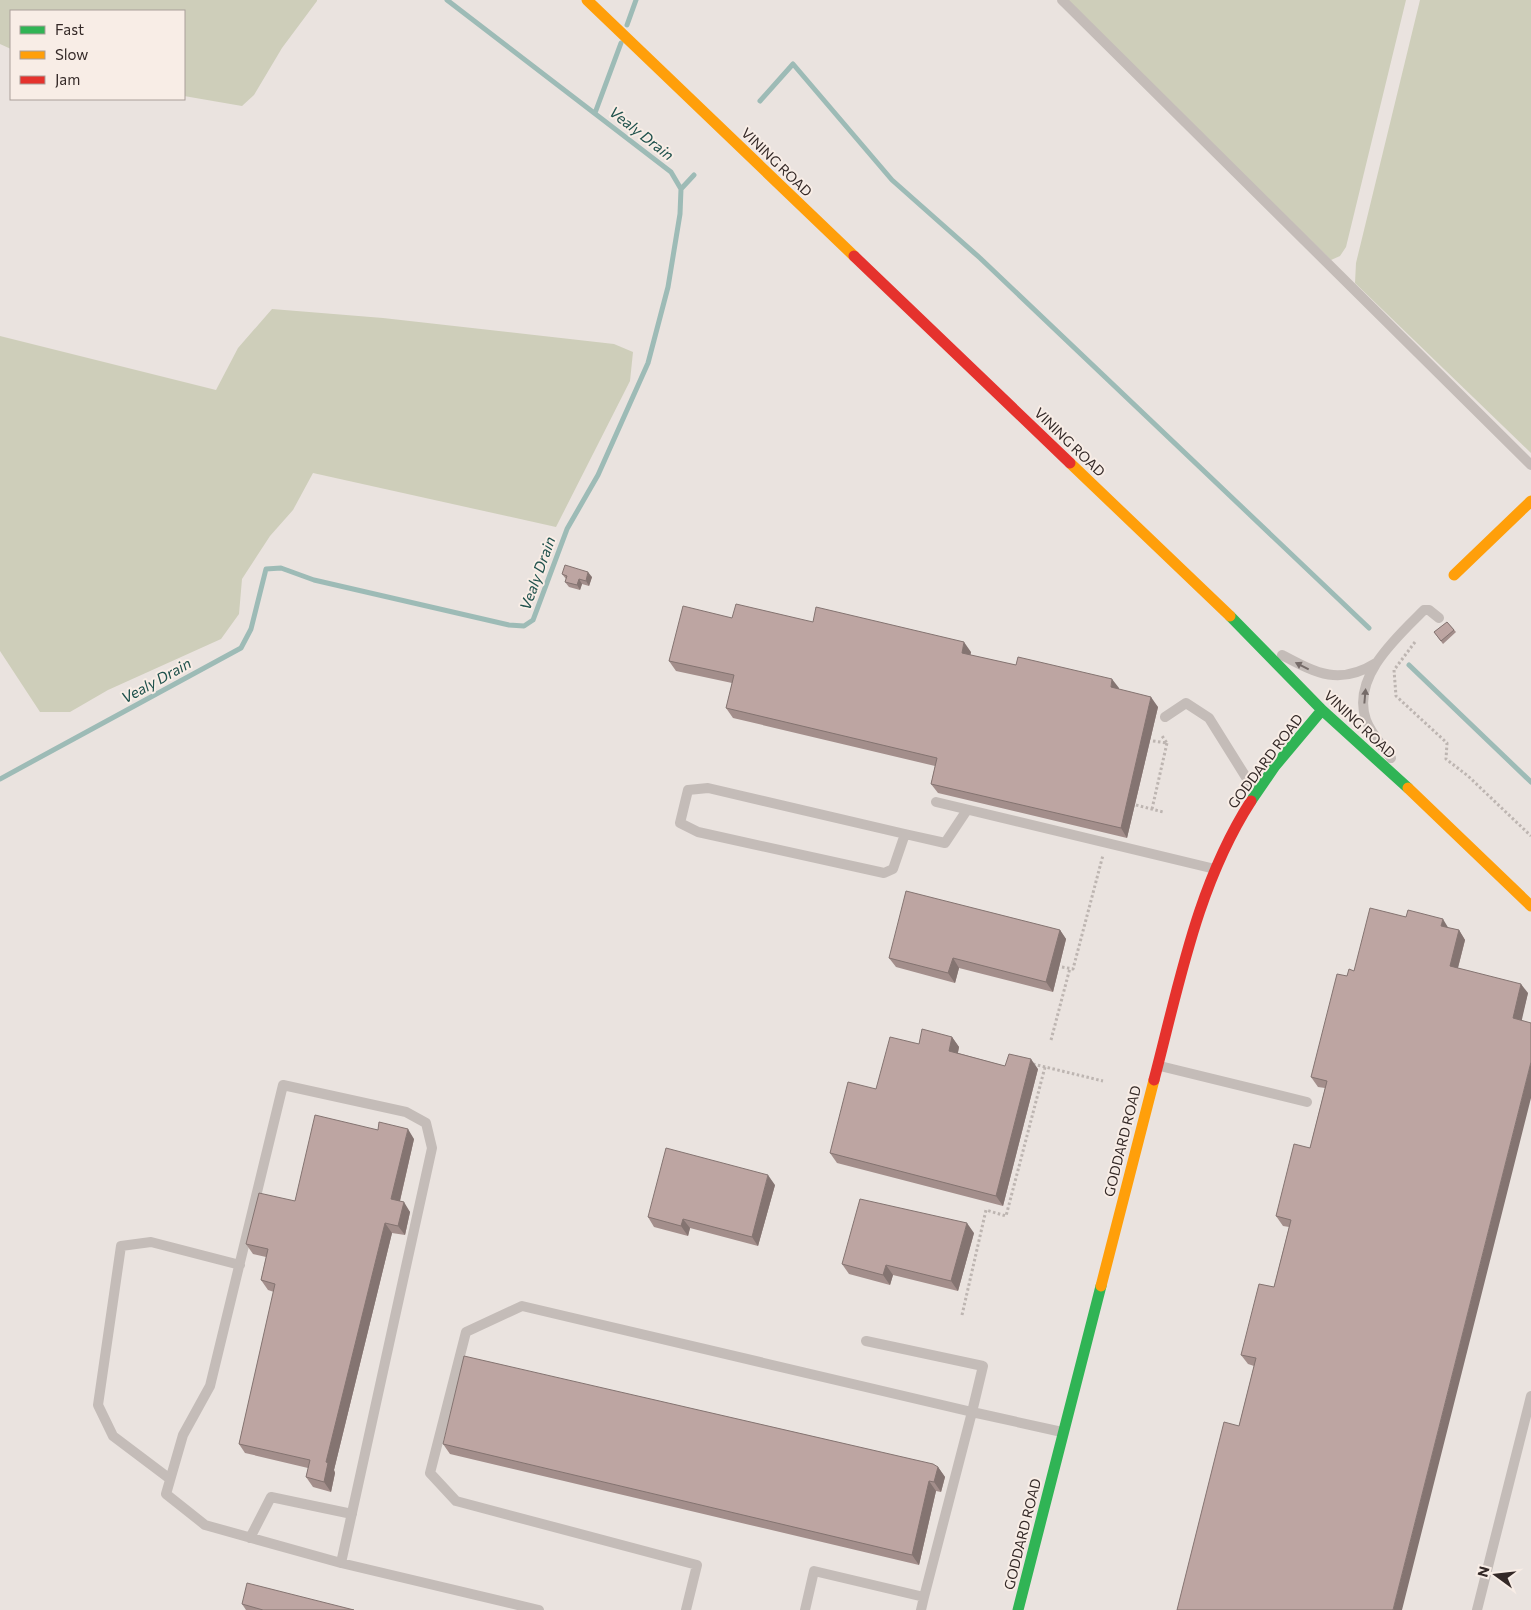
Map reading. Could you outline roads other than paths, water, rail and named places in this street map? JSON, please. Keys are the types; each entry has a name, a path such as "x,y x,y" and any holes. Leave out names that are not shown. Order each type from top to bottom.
{"main road":[{"name":"VINING ROAD","path":"587,0 1253,639 1322,710 1419,798 1531,906"},
{"path":"1454,574 1531,501"},
{"name":"GODDARD ROAD","path":"1018,1610 1156,1065 1197,914 1214,869 1236,826 1256,793 1322,710"}],"lane":[{"path":"1062,0 1531,465"},
{"path":"1419,798 1368,725 1365,717 1364,694 1366,683 1377,662 1424,610 1429,610 1440,618"},
{"path":"1253,639 1322,675 1354,672 1377,662"},
{"path":"1165,717 1186,703 1209,718 1256,793"},
{"path":"905,834 893,869 884,873 698,832 680,823 688,790 708,788 945,843 968,810"},
{"path":"936,802 1214,869"},
{"path":"1156,1065 1307,1102"},
{"path":"340,1564 432,1148 426,1123 406,1112 283,1085 210,1386 183,1434 166,1494 205,1525 340,1564 539,1610"},
{"path":"170,1479 113,1436 98,1405 121,1246 151,1242 240,1265"},
{"path":"686,1610 697,1564 456,1501 430,1473 466,1332 522,1306 1062,1432"},
{"path":"866,1341 983,1366 921,1610"},
{"path":"1477,1610 1531,1396"},
{"path":"250,1538 271,1497 352,1514"},
{"path":"805,1610 814,1571 924,1597"}],"waterway":[{"name":"Vealy Drain","path":"0,779 241,648 251,629 266,569 281,568 314,580 509,625 524,626 533,620 567,529 598,475 648,363 668,287 680,214 681,189 671,172 447,0"},
{"name":"Vealy Drain","path":"627,25 636,0"},
{"name":"Vealy Drain","path":"595,113 621,43"},
{"path":"760,101 793,64 892,180 980,258 1369,628"},
{"path":"681,189 694,175"},
{"path":"1409,665 1531,782"}]}
